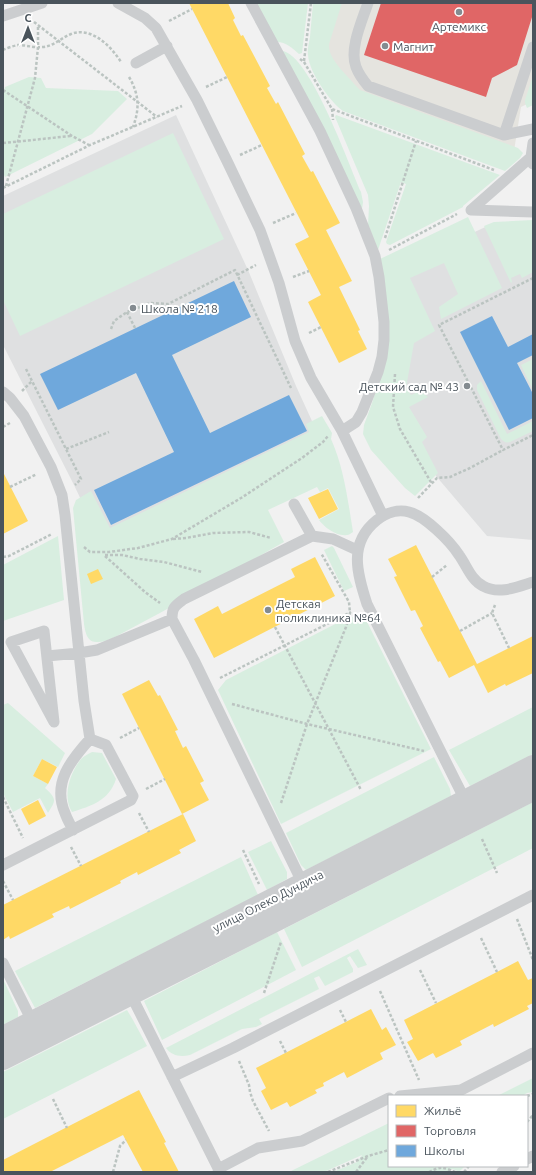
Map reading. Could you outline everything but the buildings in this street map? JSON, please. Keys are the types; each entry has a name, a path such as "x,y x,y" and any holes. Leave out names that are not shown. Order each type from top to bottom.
{"street":[{"name":"улица Олеко Дундича","path":"3,1060 37,1031 126,985 302,884 474,819 533,766"},
{"name":"улица Олеко Дундича","path":"126,985 312,903 533,790"},
{"name":"улица Олеко Дундича","path":"3,1037 37,1031"}],"lane":[{"path":"3,16 42,3"},
{"path":"118,3 145,18 156,28 195,97 260,230 270,257 295,340 311,378 339,426 383,516"},
{"path":"251,3 320,131 356,208 375,256 384,322 382,357 378,372 362,412 356,422 339,426"},
{"path":"368,3 356,40 354,52 355,66 361,78 368,86 504,135 533,129"},
{"path":"136,62 167,46"},
{"path":"504,135 533,47"},
{"path":"533,143 532,160 471,210 533,212"},
{"path":"3,392 10,398 24,416 51,467 62,495 67,529 84,701 90,739"},
{"path":"294,504 312,536"},
{"path":"474,819 367,604 361,584 357,550 363,536 372,524 383,516 397,511 409,512 439,531 450,542 473,578 481,585 490,590 499,590 533,582"},
{"path":"312,903 172,615 175,606 184,599 312,536 334,539 357,550"},
{"path":"47,656 97,650 172,615"},
{"path":"44,631 47,656 54,722 11,642 44,631"},
{"path":"3,865 132,798 106,745 90,739"},
{"path":"69,832 61,799 61,784 66,771 80,750 90,739"},
{"path":"172,1077 233,1048 533,895"},
{"path":"3,963 37,1031"},
{"path":"126,985 219,1170 258,1148 275,1144 302,1141 388,1098"},
{"path":"408,1095 461,1090 533,1053"},
{"path":"502,1172 512,1167"}],"path":[{"path":"304,62 311,3"},
{"path":"156,28 192,9"},
{"path":"19,11 157,117"},
{"path":"4,188 34,78 38,47 38,25"},
{"path":"3,50 17,45 38,47 51,45 70,34 78,32 92,34 105,43 112,49 121,63"},
{"path":"299,57 304,62 332,109 496,170"},
{"path":"128,74 136,90 138,102 137,117 133,128"},
{"path":"4,188 90,145 157,117 195,97 227,76"},
{"path":"3,90 72,136 90,145"},
{"path":"3,143 72,136"},
{"path":"384,240 416,141"},
{"path":"227,161 262,145"},
{"path":"260,230 296,212"},
{"path":"386,251 458,213"},
{"path":"237,275 270,257"},
{"path":"111,329 114,321 127,312 150,303 168,304 235,270 291,388"},
{"path":"503,450 439,325 533,278"},
{"path":"127,312 135,328"},
{"path":"395,368 393,407 395,415 400,429 432,484"},
{"path":"26,370 80,479"},
{"path":"172,539 241,498 302,458 323,442 339,426"},
{"path":"66,449 109,432"},
{"path":"409,512 414,503 437,478 450,477 533,435"},
{"path":"10,486 51,467"},
{"path":"3,557 9,556 57,531 67,529 76,540 90,552 122,555 164,562 190,568 225,579"},
{"path":"103,554 138,548 172,539 213,533 249,532 296,544"},
{"path":"280,803 306,724 346,627 350,613 348,602 312,536"},
{"path":"103,554 172,615"},
{"path":"499,590 492,613 509,648"},
{"path":"206,685 367,604"},
{"path":"460,631 492,613"},
{"path":"275,626 361,790"},
{"path":"211,696 228,703 306,724 424,751 430,754"},
{"path":"106,745 139,728"},
{"path":"149,832 132,798 165,779"},
{"path":"3,797 30,852"},
{"path":"474,819 497,873"},
{"path":"69,832 81,866"},
{"path":"243,850 260,886"},
{"path":"3,880 13,900"},
{"path":"511,906 533,960"},
{"path":"474,924 497,972"},
{"path":"264,993 282,936"},
{"path":"413,955 436,1003"},
{"path":"372,976 425,1093"},
{"path":"233,1048 249,1085 253,1101 275,1144"},
{"path":"53,1099 67,1128"},
{"path":"113,1172 120,1146 126,1140"},
{"path":"328,1172 368,1156 388,1150"},
{"path":"356,1172 368,1156"},
{"path":"429,1172 435,1167 444,1167 455,1172"}],"shaded area":[{"path":"338,3 533,3 533,101 521,107 514,151 359,94 323,49"},
{"name":"Школа № 218","path":"176,115 248,270 296,386 317,432 105,550 74,485 3,345 3,196"},
{"name":"Детский сад № 43","path":"496,222 533,224 533,540 487,536 436,476 399,407 402,266"}],"green space":[{"path":"256,3 308,3 302,53 299,54 286,44 277,42"},
{"path":"313,3 342,3 329,44 329,49 334,61 360,90 518,148 523,153 520,158 505,171 343,111 326,94 316,78 309,62 308,50"},
{"path":"282,51 293,57 304,70 328,112 361,192 363,202 362,209"},
{"path":"533,76 533,105 527,108 525,100"},
{"path":"29,77 41,78 46,88 118,91 127,99 92,134 5,177 3,173 3,96 5,87"},
{"path":"336,115 500,175 463,207 390,245 386,242 406,184 401,182 378,250 368,225 368,195 335,117"},
{"path":"173,133 224,239 20,336 3,300 3,214"},
{"path":"468,217 502,288 441,319 439,307 458,294 444,263 410,278 435,331 414,343 406,388 411,395 420,391 428,397 409,407 427,437 422,442 438,473 415,496 405,488 371,450 363,434 364,425 387,354 380,259"},
{"path":"533,220 533,272 522,278 520,274 511,278 511,283 484,226 494,222"},
{"path":"533,359 533,390 521,365"},
{"path":"481,381 507,434 533,421 533,431 510,442 505,442 501,439 477,390 477,385"},
{"path":"322,416 332,433 331,439 342,473 353,532 348,535 335,533 324,526 319,520 339,509 328,488 320,492 317,487 268,510 284,542 169,608 113,638 100,642 93,642 90,640 86,633 84,624 73,508 76,500 91,491 110,528 309,432 306,424"},
{"path":"58,536 64,600 3,621 3,565"},
{"path":"332,546 353,587 344,591 324,550"},
{"path":"352,617 364,619 367,622 431,749 281,824 218,690 226,680 345,619"},
{"path":"8,703 65,753 58,767 42,759 33,776 48,784 45,788 52,795 54,802 48,813 40,798 13,812 3,793 3,705"},
{"path":"533,707 533,754 470,786 449,750"},
{"path":"92,752 102,753 116,779 109,793 104,798 92,805 72,812 68,799 71,778 81,759"},
{"path":"434,757 450,789 451,796 306,870 301,865 286,833"},
{"path":"533,802 533,848 302,967 284,929"},
{"path":"271,841 287,872 287,879 267,890 248,852"},
{"path":"241,857 258,895 35,1008 15,971"},
{"path":"277,932 296,970 162,1040 144,1001"},
{"path":"358,949 367,965 358,968 350,956 347,958 353,972 325,986 319,976 314,978 319,989 259,1019 262,1024 256,1027 242,1029 190,1055 176,1055 171,1053 166,1048"},
{"path":"3,979 18,1011 18,1017 3,1025"},
{"path":"127,1010 147,1046 3,1119 3,1072"},
{"path":"533,1078 533,1092 524,1095 499,1095"},
{"path":"388,1123 388,1167 464,1167 459,1172 453,1169 449,1171 450,1172 333,1172 357,1162 362,1155 324,1172 289,1172"}],"place":[{"name":"Артемикс","path":"459,12"},
{"name":"Магнит","path":"385,46"},
{"name":"Школа № 218","path":"133,308"},
{"name":"Детский сад № 43","path":"467,386"},
{"name":"Детская поликлиника №64","path":"268,610"}]}
